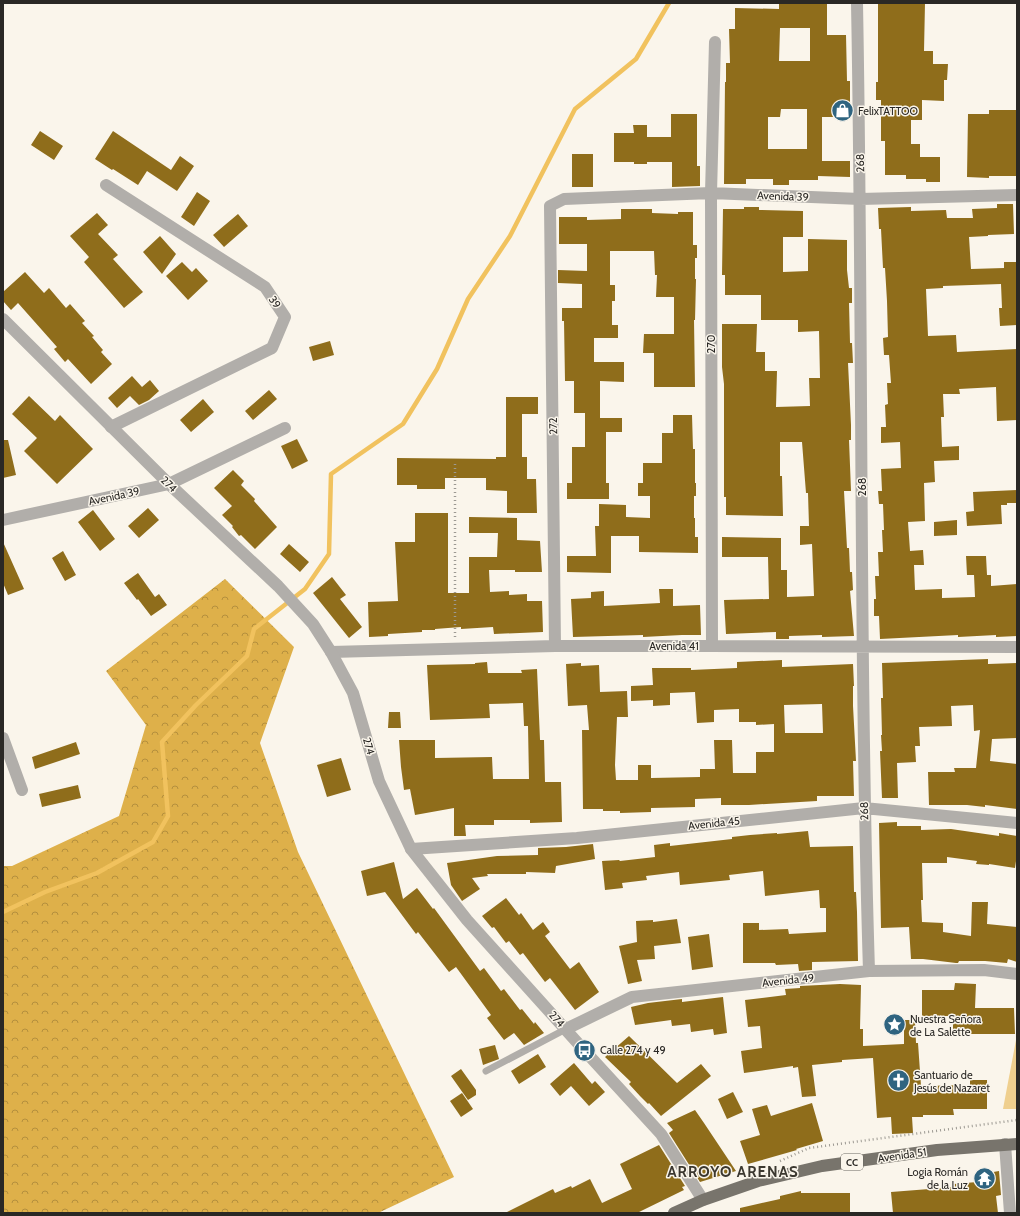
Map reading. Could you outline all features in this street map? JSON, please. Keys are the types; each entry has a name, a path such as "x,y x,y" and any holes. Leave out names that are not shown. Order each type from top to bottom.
{"main road":[{"name":"Avenida 51","path":"674,1213 703,1200 758,1181 822,1166 937,1150 1011,1144"}],"street":[{"name":"268","path":"857,3 860,199 864,808 869,971"},
{"name":"270","path":"712,646 711,193 716,42"},
{"name":"39","path":"106,185 265,287 285,317 272,348 111,427"},
{"name":"Avenida 39","path":"550,206 564,199 711,193 860,199 1017,195"},
{"name":"272","path":"550,206 555,646"},
{"name":"274","path":"3,319 168,484 278,586 313,624 331,652 353,693 379,780 411,849 467,920 661,1134 703,1200"},
{"name":"Avenida 39","path":"3,520 168,484 285,428"},
{"name":"Avenida 41","path":"331,652 555,646 1017,648"},
{"path":"3,738 22,790"},
{"name":"Avenida 45","path":"411,849 577,838 864,808 1017,823"},
{"name":"Avenida 49","path":"566,1030 632,997 869,971 984,970 1017,974"},
{"path":"1010,1213 1011,1144"}],"lane":[{"path":"486,1071 566,1030"}],"path":[{"path":"455,464 456,648"},
{"path":"783,1160 809,1148 1017,1120"}],"green space":[{"path":"225,579 294,647 260,743 298,852 454,1177 378,1213 3,1213 3,866 12,866 119,816 146,725 106,671"}],"shaded area":[{"path":"1016,1040 1017,1109 1003,1109"}],"building":[{"path":"779,3 827,3 827,35 846,35 847,81 850,81 850,117 822,117 822,161 850,161 850,177 818,176 818,180 789,180 789,185 773,185 773,179 746,179 746,184 724,184 726,63 730,63 729,29 735,29 735,8 779,9","holes":["780,28 810,28 810,61 779,61","781,109 807,109 807,149 768,149 768,117 780,117"]},
{"path":"878,3 925,3 924,51 933,51 933,64 948,64 947,80 944,80 944,101 922,100 922,120 911,120 911,144 920,144 920,157 940,157 940,182 926,182 926,179 906,179 906,175 885,175 885,141 881,141 881,100 876,100 876,82 878,82"},
{"path":"989,110 1017,110 1017,176 989,176 989,178 967,177 968,114 989,114"},
{"path":"671,114 697,114 697,166 700,166 700,186 672,187 672,162 647,162 647,164 634,164 634,162 614,162 614,133 634,133 633,125 647,125 647,137 671,137"},
{"path":"40,131 63,146 54,160 31,145"},
{"path":"113,131 171,170 180,156 194,166 177,191 147,171 138,185 95,159"},
{"path":"572,154 593,154 593,187 572,187"},
{"path":"197,192 210,201 194,226 181,217"},
{"path":"997,204 1013,204 1014,234 969,237 971,269 1004,268 1004,262 1017,262 1017,325 1000,326 999,308 1002,308 1001,284 943,286 943,288 926,289 928,336 956,335 957,352 1017,349 1017,420 997,421 996,387 959,389 960,394 943,394 944,417 941,417 942,447 959,446 959,460 934,461 935,482 924,483 925,521 908,522 910,551 923,550 924,565 914,565 915,590 942,589 942,598 975,597 974,575 967,575 966,556 986,556 987,575 991,575 991,586 1017,584 1017,636 996,637 996,635 958,637 958,635 880,639 879,616 874,616 874,599 876,599 875,576 879,576 878,552 883,552 882,530 884,530 883,504 879,504 878,491 882,491 881,469 901,468 900,442 881,443 881,427 886,427 885,405 888,404 887,383 891,383 889,355 884,355 883,338 888,337 887,301 878,208 911,207 911,211 946,210 947,218 973,218 972,209 997,208"},
{"path":"744,207 759,207 759,210 803,211 803,237 783,237 783,272 808,271 808,239 847,240 847,270 849,288 852,288 852,303 849,303 850,343 852,343 853,363 848,363 851,425 851,440 849,440 851,491 844,491 847,548 849,548 850,572 852,572 853,590 850,591 854,636 789,636 789,639 776,639 776,632 726,634 724,600 769,599 768,557 722,557 722,537 781,538 781,570 787,570 787,597 814,596 812,544 800,545 800,526 809,526 808,493 806,493 802,442 780,442 780,476 782,476 783,516 726,515 726,497 724,497 724,384 722,367 722,324 757,324 756,352 765,352 765,371 777,371 776,407 810,406 809,378 820,378 819,331 798,332 798,320 761,320 761,295 725,295 725,275 722,275 723,209 744,209"},
{"path":"621,209 652,209 652,213 678,214 678,212 693,212 693,245 697,245 697,258 695,258 696,279 694,320 695,387 654,387 654,353 643,353 644,334 674,334 674,297 656,297 657,275 655,275 654,251 610,251 610,285 615,285 615,301 612,301 612,325 618,325 618,338 594,338 594,362 624,362 624,382 600,381 600,418 622,418 622,432 606,432 606,483 609,483 609,499 567,499 567,483 572,483 572,447 585,447 585,413 574,413 574,381 565,381 564,321 562,321 562,308 582,308 582,284 558,283 558,270 587,271 587,244 559,244 559,217 587,217 587,220 621,219"},
{"path":"97,213 108,225 98,234 118,255 113,259 143,292 124,308 84,262 89,257 70,236"},
{"path":"238,214 248,226 224,247 213,235"},
{"path":"160,236 176,254 162,274 143,252"},
{"path":"182,262 192,272 196,268 208,281 188,300 166,276"},
{"path":"25,272 44,293 49,288 66,308 70,304 85,321 82,323 94,336 92,337 103,350 101,352 112,364 91,384 68,359 65,362 54,349 57,347 18,303 11,310 3,301 3,292"},
{"path":"330,341 334,355 313,361 309,347"},
{"path":"132,376 142,387 150,380 159,391 149,400 139,405 130,396 117,408 108,398"},
{"path":"269,390 277,399 253,420 245,411"},
{"path":"29,396 55,421 60,415 93,449 57,484 24,451 37,438 12,414"},
{"path":"506,397 538,397 538,414 522,414 522,457 527,457 527,479 536,479 537,513 507,513 507,491 486,490 486,478 445,478 445,489 417,489 417,485 397,485 397,458 496,459 496,457 506,457"},
{"path":"203,399 214,412 191,432 180,420"},
{"path":"673,415 692,415 696,483 696,496 694,496 694,518 695,537 698,537 698,553 639,552 639,536 611,536 611,573 567,572 567,556 596,556 595,526 599,526 599,504 626,505 626,517 650,518 650,496 638,496 638,483 643,483 643,463 662,463 662,433 673,433"},
{"path":"297,439 308,461 292,469 281,446"},
{"path":"3,440 8,440 16,475 3,478"},
{"path":"233,470 244,481 241,485 255,499 254,501 277,527 255,549 241,535 239,536 232,527 233,526 222,515 232,506 214,488"},
{"path":"1017,490 1017,503 1007,503 1007,505 1001,505 1002,524 967,526 966,512 974,511 973,492"},
{"path":"148,508 159,520 139,538 128,526"},
{"path":"93,510 115,539 100,551 78,522"},
{"path":"415,513 448,513 448,593 469,593 469,557 497,557 498,533 469,533 469,517 517,518 517,540 540,541 542,572 489,570 490,592 509,591 509,595 527,594 527,601 542,601 543,632 494,634 493,627 461,629 461,627 422,630 422,632 388,634 388,636 369,637 368,602 398,601 395,542 415,542"},
{"path":"957,520 957,535 934,536 934,522"},
{"path":"3,542 24,589 8,595 3,583"},
{"path":"289,544 309,562 300,572 280,554"},
{"path":"63,551 76,575 65,581 52,558"},
{"path":"138,573 155,597 159,594 167,605 151,616 124,583"},
{"path":"332,577 346,595 340,599 362,627 349,638 313,593"},
{"path":"659,589 673,589 673,606 700,605 701,635 573,637 571,599 591,598 591,592 604,591 604,606 660,603"},
{"path":"988,659 988,664 1017,663 1017,738 992,739 990,761 1017,764 1017,809 985,805 985,807 967,805 929,805 928,772 955,772 954,768 976,768 980,730 974,731 973,705 951,706 952,726 919,727 920,746 915,746 916,762 897,763 898,798 882,798 880,751 882,751 882,663"},
{"path":"782,660 782,667 853,664 853,706 856,761 853,761 854,796 817,796 817,801 749,805 721,805 721,798 695,799 695,807 651,808 651,812 620,813 620,811 603,811 603,809 583,809 582,730 589,730 587,705 568,706 566,664 581,663 581,666 599,665 600,692 627,691 628,717 617,717 615,765 616,780 638,780 638,765 651,765 651,778 700,777 700,769 715,769 714,740 732,740 733,773 756,773 756,752 774,752 774,724 756,725 756,722 739,722 739,709 714,710 714,722 697,723 695,692 670,693 670,705 653,706 653,700 631,701 631,686 653,685 652,668 691,668 691,670 737,668 737,662","holes":["822,704 823,733 785,733 784,705"]},
{"path":"487,662 488,673 522,673 521,670 537,669 540,740 544,740 545,782 561,782 562,822 530,823 530,820 494,820 494,825 465,825 466,836 454,836 454,808 415,815 410,789 404,790 399,740 435,740 435,758 492,757 493,779 529,779 528,726 524,726 523,703 489,704 490,718 430,720 427,665 475,664"},
{"path":"389,712 400,712 401,728 388,728"},
{"path":"76,742 80,754 35,769 32,757"},
{"path":"341,758 351,790 327,797 317,765"},
{"path":"78,785 81,798 42,807 39,794"},
{"path":"897,822 897,826 921,826 921,830 951,829 999,836 999,833 1017,836 1015,868 989,864 976,864 977,861 947,857 947,863 922,863 923,900 921,900 922,922 943,923 943,932 971,936 972,902 988,902 987,924 1017,927 1017,962 1008,959 1007,963 959,961 956,963 911,959 909,927 881,928 879,823"},
{"path":"808,831 810,847 853,846 858,961 812,962 812,970 799,971 798,964 776,965 775,963 743,963 743,923 759,923 759,930 788,929 789,934 826,932 826,908 820,908 819,890 765,896 763,871 729,875 730,880 680,885 679,872 646,876 647,880 622,883 623,888 605,890 602,861 620,861 655,857 654,845 670,843 670,846 732,839 732,837 750,835"},
{"path":"593,844 595,859 556,866 555,873 526,872 526,874 487,874 488,876 472,878 480,889 462,901 451,885 447,863 497,856 538,855 538,848"},
{"path":"394,862 403,899 417,888 433,909 434,908 480,971 484,968 501,991 504,989 520,1010 522,1009 534,1024 535,1022 544,1033 524,1045 514,1033 504,1040 487,1018 491,1015 456,967 449,972 418,932 416,934 385,892 367,896 361,871"},
{"path":"506,898 519,915 521,913 533,930 543,922 550,932 545,936 570,969 579,962 599,992 575,1010 550,978 545,982 523,953 520,955 509,941 506,943 494,927 492,928 482,916"},
{"path":"677,919 681,943 654,946 655,959 637,960 642,981 628,984 619,946 637,942 636,921 653,920 653,922"},
{"path":"709,934 713,967 692,970 688,937"},
{"path":"955,983 976,984 975,1008 1014,1008 1015,1034 953,1034 953,1016 922,1016 922,990 954,990"},
{"path":"840,984 861,985 860,1029 863,1029 863,1046 904,1044 904,1020 915,1020 921,1086 970,1085 970,1080 987,1080 987,1109 953,1109 954,1115 923,1115 923,1117 912,1117 913,1133 892,1134 891,1117 877,1118 873,1058 842,1060 842,1062 812,1065 816,1096 802,1097 798,1067 793,1068 793,1066 744,1073 741,1051 762,1048 760,1026 748,1027 745,1000 786,995 785,989 800,988 800,986"},
{"path":"723,997 727,1033 714,1035 713,1029 691,1032 690,1024 672,1026 671,1020 635,1025 631,1007 648,1003 682,999 682,1002"},
{"path":"629,1036 677,1083 701,1064 711,1076 661,1116 629,1084 631,1082 605,1057"},
{"path":"495,1045 499,1059 483,1065 479,1049"},
{"path":"538,1054 546,1067 519,1084 511,1071"},
{"path":"574,1063 592,1084 595,1081 605,1092 589,1106 571,1086 560,1096 550,1084"},
{"path":"461,1069 476,1090 476,1095 468,1100 451,1076"},
{"path":"733,1092 743,1112 727,1119 718,1099"},
{"path":"462,1093 473,1109 461,1117 450,1101"},
{"path":"812,1103 823,1141 748,1164 740,1141 760,1135 752,1109 767,1105 771,1116"},
{"path":"695,1110 736,1171 700,1182 669,1133 673,1130 667,1123"},
{"path":"659,1145 685,1186 682,1187 684,1190 637,1213 505,1213 553,1189 555,1193 571,1186 572,1188 590,1179 602,1203 632,1189 620,1164"},
{"path":"999,1171 1001,1195 996,1196 998,1213 893,1213 891,1192 955,1187 954,1184 977,1182 976,1175"},
{"path":"801,1191 801,1193 850,1193 850,1213 740,1213 740,1208 780,1199 780,1196"}],"waterway":[{"path":"3,912 45,892 97,873 153,842 168,816 162,742 196,705 247,656 254,629 305,589 329,554 331,474 403,424 437,369 468,299 510,236 575,109 636,59 669,3"}],"place":[{"name":"FelixTATTOO","path":"843,111"},
{"name":"Nuestra Señora de La Salette","path":"894,1025"},
{"name":"Calle 274 y 49","path":"584,1050"},
{"name":"Santuario de Jesús de Nazaret","path":"898,1081"},
{"name":"Logia Román de la Luz","path":"984,1178"}],"district":[{"name":"ARROYO ARENAS","path":"733,1172"}]}
